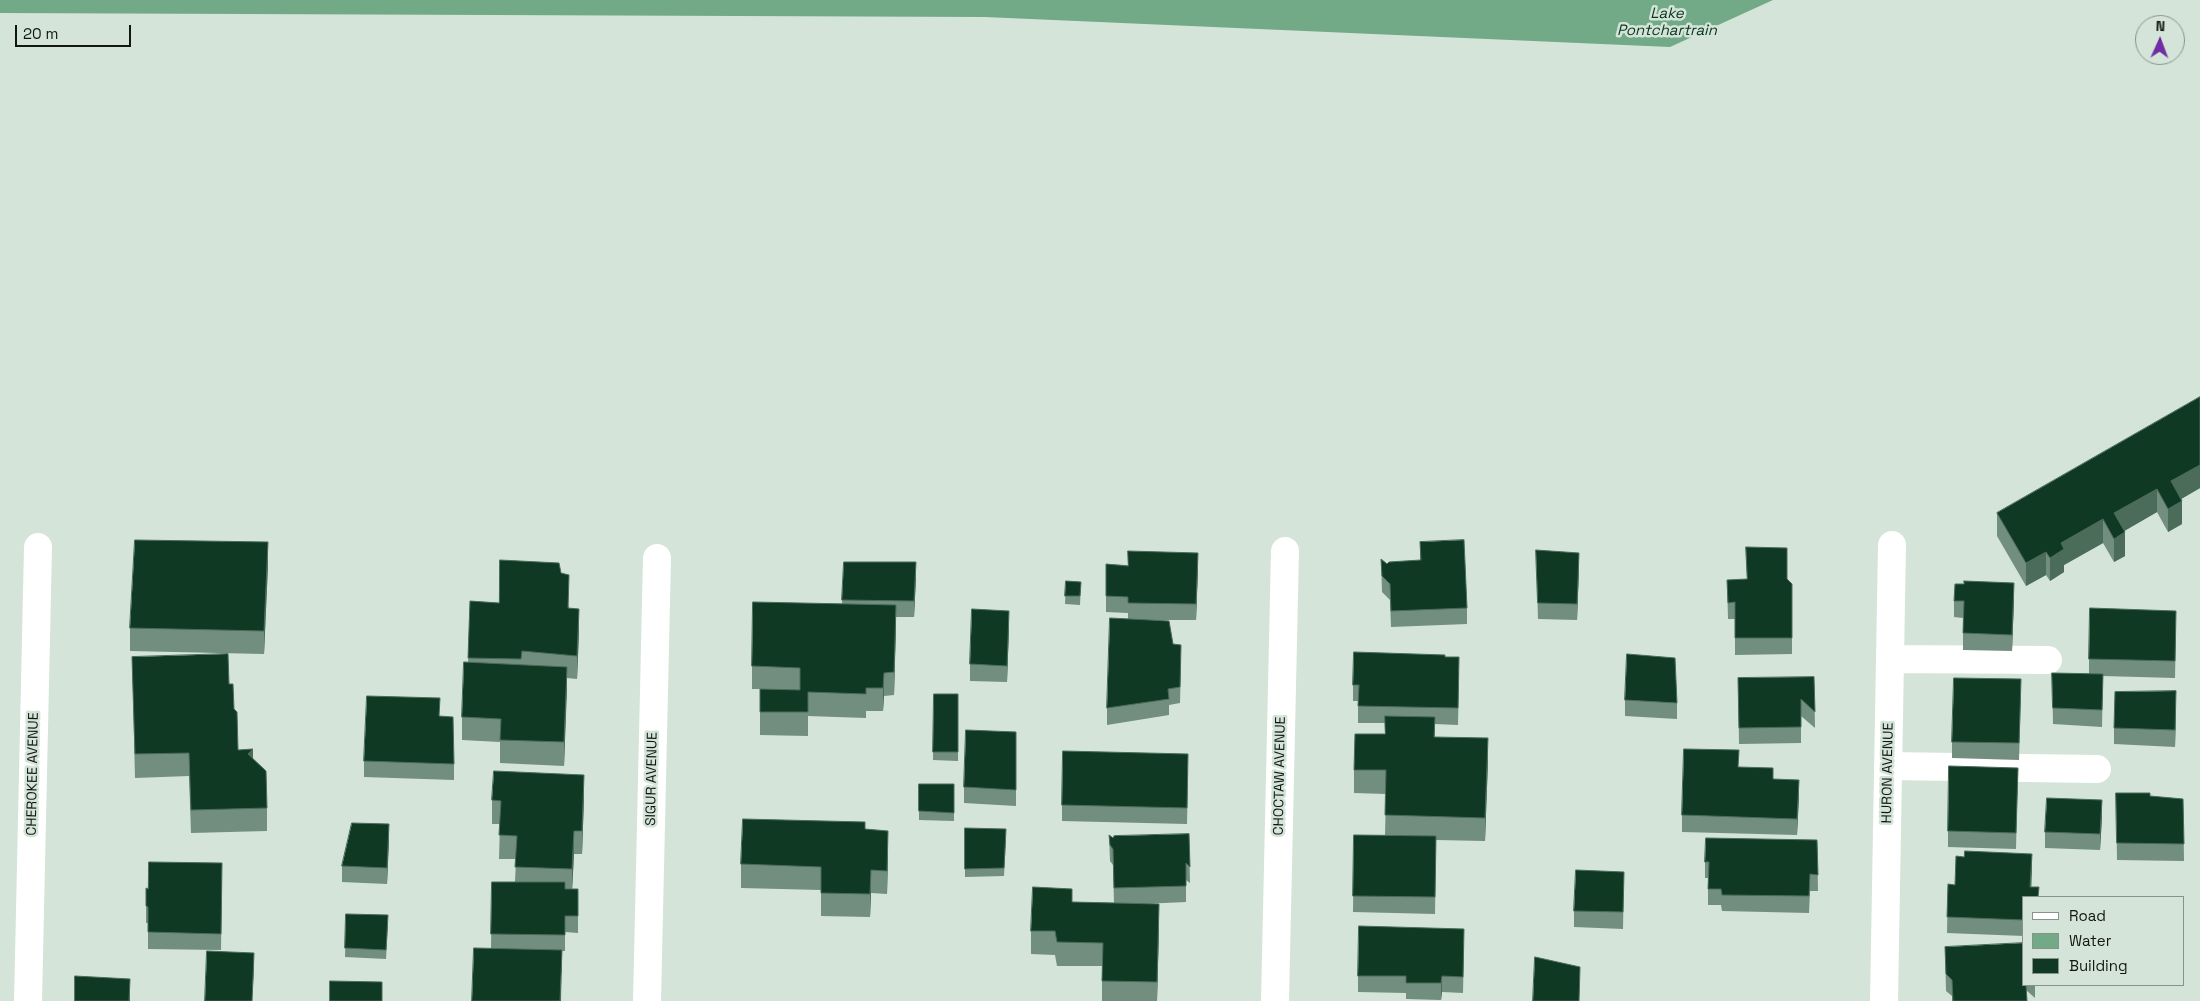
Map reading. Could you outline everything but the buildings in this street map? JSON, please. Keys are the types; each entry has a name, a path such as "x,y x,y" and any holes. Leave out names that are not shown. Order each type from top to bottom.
{"street":[{"name":"HURON AVENUE","path":"1884,1001 1892,545"},
{"name":"CHEROKEE AVENUE","path":"28,1001 38,546"},
{"name":"CHOCTAW AVENUE","path":"1275,1001 1285,551"},
{"name":"SIGUR AVENUE","path":"647,1001 657,558"},
{"path":"1890,660 2048,660"},
{"path":"1888,766 2096,769"}],"water":[{"name":"Lake Pontchartrain","path":"0,0 1773,0 1670,47 985,17 0,13"}]}
